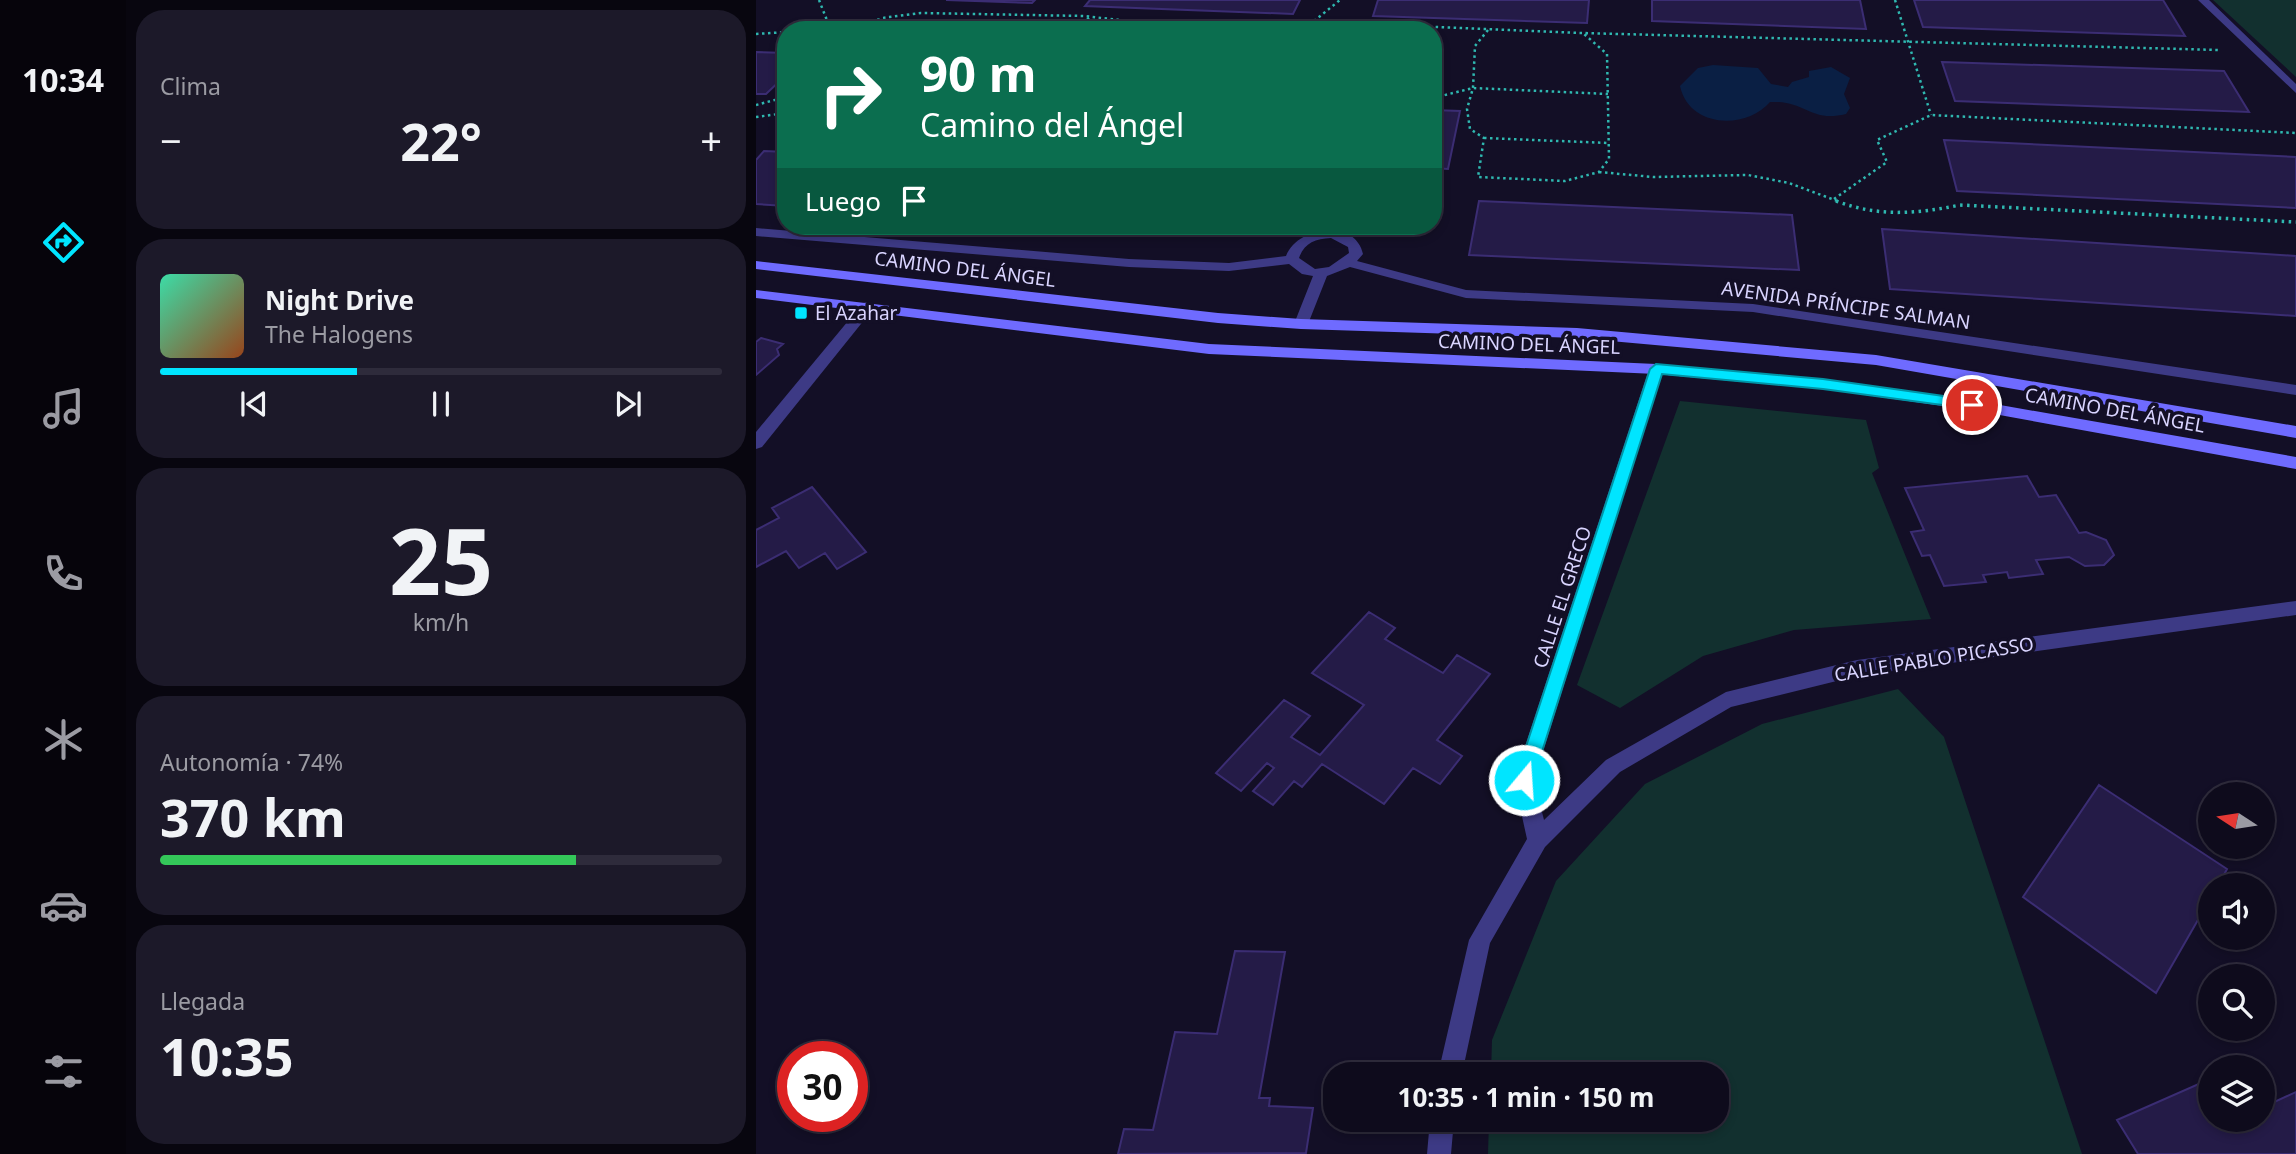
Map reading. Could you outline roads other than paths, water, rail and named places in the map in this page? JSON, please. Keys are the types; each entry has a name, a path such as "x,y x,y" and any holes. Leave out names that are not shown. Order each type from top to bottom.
{"street":[{"path":"2203,0 2296,90"},
{"path":"756,232 777,234"},
{"path":"792,235 1129,263 1229,267 1292,259"},
{"path":"1292,259 1294,249 1302,241 1327,235"},
{"path":"1292,259 1302,269 1321,273 1337,270 1349,263 1356,254 1354,245 1345,238 1334,235"},
{"name":"AVENIDA PRÍNCIPE SALMAN","path":"1349,263 1466,294 1753,308 2296,390"},
{"name":"CAMINO DEL ÁNGEL","path":"756,265 939,284 1144,312 1301,324 1577,333 1876,360 2296,432"},
{"path":"1301,324 1321,273"},
{"name":"CAMINO DEL ÁNGEL","path":"756,294 1209,349 1656,369 1823,384 1972,405 2296,463"},
{"path":"756,443 868,306"},
{"name":"CALLE EL GRECO","path":"1538,840 1524,780 1656,369"},
{"name":"CALLE PABLO PICASSO","path":"1453,1062 1480,940 1538,840 1613,766 1726,700 1857,668 2296,608"},
{"path":"1439,1154 1441,1132"}],"water":[{"path":"1713,65 1758,68 1771,84 1788,87 1792,82 1809,77 1809,71 1831,67 1850,78 1844,94 1850,108 1846,114 1824,116 1792,104 1770,102 1747,117 1719,120 1706,117 1694,110 1685,100 1680,86 1698,68"}],"place":[{"name":"El Azahar","path":"801,313"}]}
